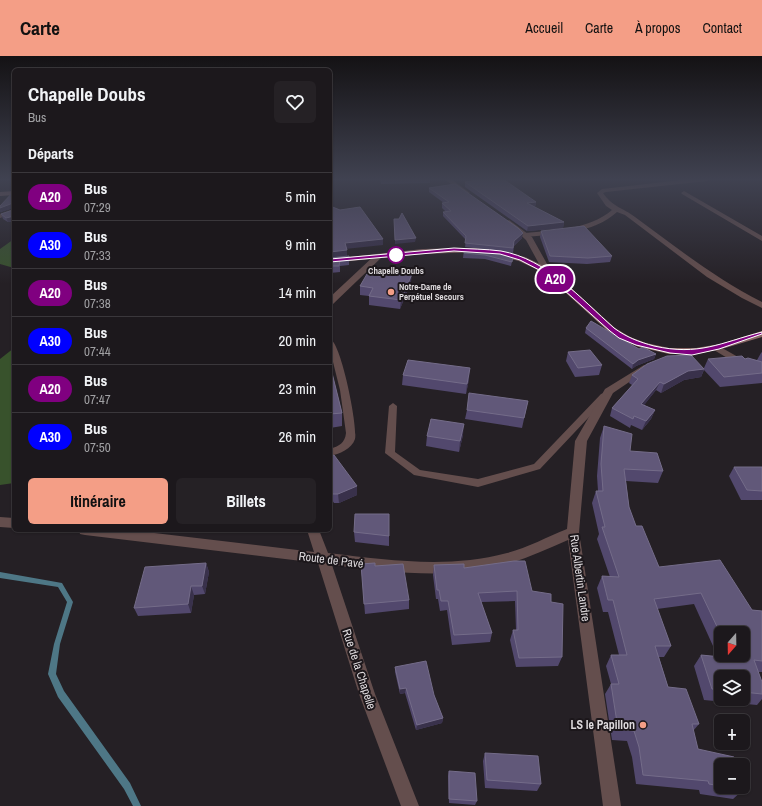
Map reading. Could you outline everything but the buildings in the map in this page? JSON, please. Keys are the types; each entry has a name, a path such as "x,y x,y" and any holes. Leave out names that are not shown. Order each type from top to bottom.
{"main road":[{"path":"332,261 454,250 490,251 522,259 547,271 621,336 650,347 683,353 702,351 762,334"}],"street":[{"path":"525,235 591,224 605,219 612,214"},
{"path":"627,214 703,270 744,296 762,305"},
{"path":"719,214 762,239"},
{"path":"502,217 529,239 547,271"},
{"path":"332,300 378,257"},
{"path":"716,348 742,363 762,370"},
{"name":"Rue Albertin Landre","path":"612,806 573,532 581,441 609,391 640,369 683,353"},
{"path":"0,522 12,523"},
{"name":"Route de Pavé","path":"101,532 406,568 466,567 510,558 573,532"},
{"name":"Rue de la Chapelle","path":"314,532 324,559 379,730 410,806"}],"lane":[{"path":"332,344 341,375 348,411 351,438 343,447 332,452"},
{"path":"393,406 390,453 417,473 478,483 537,467 609,391"}],"green space":[{"path":"12,240 12,267 0,264 0,249"},
{"path":"12,350 12,483 0,485 0,359"}],"waterway":[{"path":"0,575 60,585 70,602 57,644 52,674 61,694 127,786 137,806"}],"bus line":[{"name":"A20","path":"332,261 416,252 454,250 479,250 501,253 522,259 547,271 612,330 628,340 638,344 683,353 716,348 762,334"}],"place":[{"name":"Chapelle Doubs","path":"396,255"},
{"name":"Notre-Dame de Perpétuel Secours","path":"391,292"},
{"name":"LS le Papillon","path":"643,725"}]}
